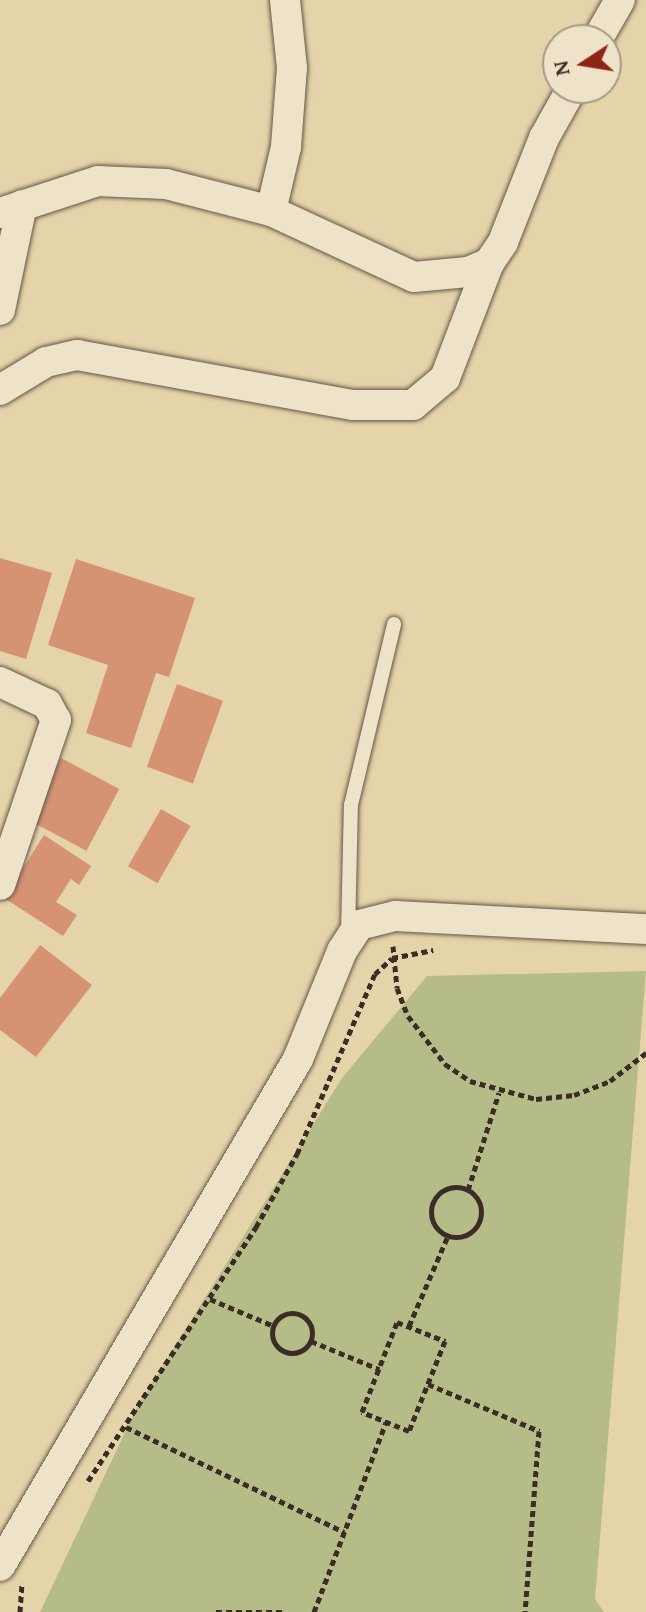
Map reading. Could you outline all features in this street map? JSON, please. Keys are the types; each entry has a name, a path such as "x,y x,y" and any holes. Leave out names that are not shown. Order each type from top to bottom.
{"street":[{"path":"271,211 286,147 292,68 285,0"},
{"path":"606,24 620,0"},
{"path":"0,390 46,362 77,355 353,405 413,405 445,378 489,263 564,104"},
{"path":"0,310 11,209 76,186 125,179 271,211 414,277 442,278 489,263"},
{"path":"0,682 47,704 56,720 0,885"},
{"path":"0,1566 298,1059 348,936 373,917 396,916 646,929"}],"lane":[{"path":"348,936 351,805 394,624"}],"path":[{"path":"396,916 392,958 397,988 424,1042 458,1073 499,1093 536,1099 574,1095 610,1081 646,1053"},
{"path":"80,1492 210,1299 297,1154 364,995 392,958 447,949"},
{"path":"468,1190 499,1093"},
{"path":"448,1236 433,1223 433,1202 448,1189 468,1190"},
{"path":"409,1326 448,1236 476,1227 480,1207 468,1190"},
{"path":"210,1299 274,1326"},
{"path":"274,1326 296,1313 310,1324 311,1341"},
{"path":"397,1322 409,1326 445,1341 409,1431 362,1412 397,1322"},
{"path":"274,1326 275,1343 289,1353 311,1341"},
{"path":"311,1341 379,1369"},
{"path":"428,1384 539,1431 525,1612"},
{"path":"314,1612 387,1422"},
{"path":"126,1427 344,1532"},
{"path":"20,1612 31,1571"},
{"path":"216,1612 286,1612"}],"green space":[{"path":"646,971 595,1599 604,1612 40,1612 137,1407 342,1078 427,976"}],"building":[{"path":"0,558 52,573 26,659 0,651"},
{"path":"76,559 195,598 169,677 156,673 131,748 86,733 108,665 48,645"},
{"path":"177,684 223,701 193,783 147,767"},
{"path":"61,758 119,789 86,851 28,820"},
{"path":"161,809 190,826 157,883 128,866"},
{"path":"44,835 91,866 79,885 71,879 56,902 77,915 63,936 4,898"},
{"path":"40,945 92,985 36,1057 0,1030 0,998"}]}
